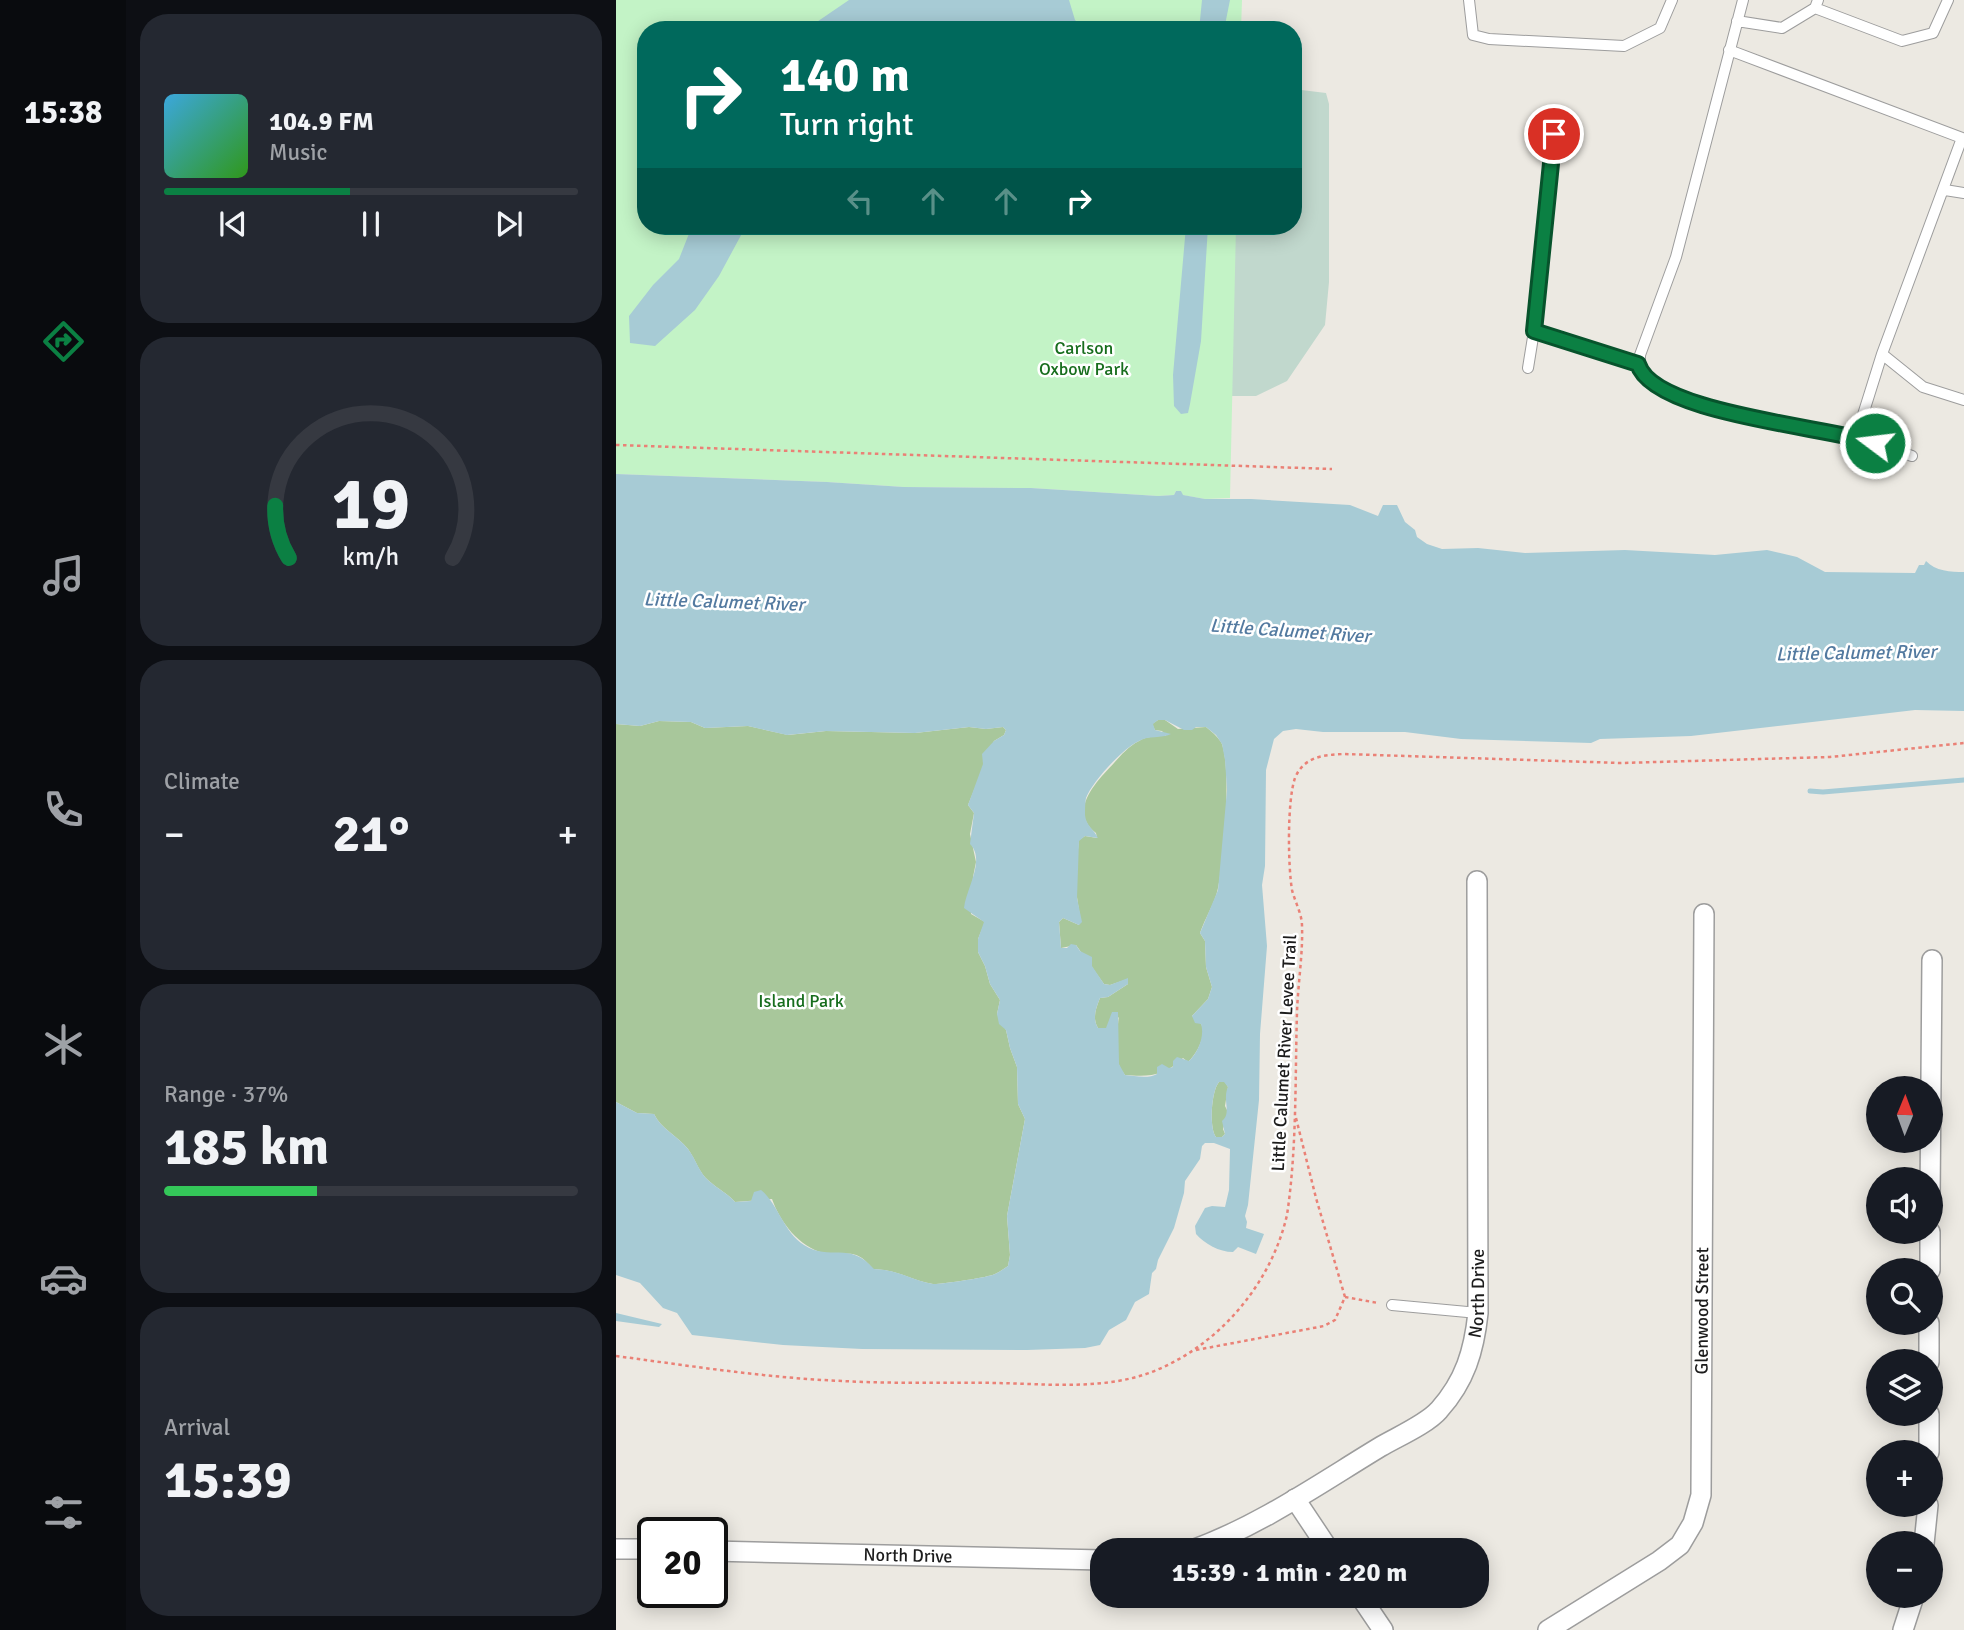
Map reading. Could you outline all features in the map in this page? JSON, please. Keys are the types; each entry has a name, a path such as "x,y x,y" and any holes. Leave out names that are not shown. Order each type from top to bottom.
{"street":[{"name":"North Drive","path":"1224,1538 1295,1499 1437,1413 1459,1385 1475,1343 1478,1312 1477,881"},
{"name":"Glenwood Street","path":"1548,1630 1660,1561 1680,1545 1693,1523 1701,1495 1704,914"},
{"path":"1930,1167 1932,960"},
{"path":"1295,1499 1321,1538"},
{"path":"616,1549 637,1549"},
{"name":"North Drive","path":"728,1551 1090,1560"},
{"path":"1368,1608 1383,1630"},
{"path":"1903,1630 1910,1608"}],"lane":[{"path":"1469,0 1473,35 1489,39 1624,46 1660,28 1672,0"},
{"path":"1638,364 1676,257 1741,0"},
{"path":"1737,21 1782,28 1816,4 1902,41 1933,33 1948,0"},
{"path":"1730,50 1962,138 1945,190 1882,354 1856,437"},
{"path":"1528,368 1554,134"},
{"path":"1945,190 1964,193"},
{"path":"1534,331 1638,364 1644,375 1658,386 1696,402 1755,420 1856,437 1912,457"},
{"path":"1882,354 1923,387 1964,400"},
{"path":"1392,1305 1478,1312"}],"path":[{"path":"616,445 1332,469"},
{"name":"Little Calumet River Levee Trail","path":"616,1356 718,1370 842,1381 1073,1384 1135,1377 1163,1367 1192,1350 1238,1310 1252,1294 1266,1271 1287,1215 1295,1114 1302,926 1290,872 1291,804 1295,779 1299,770 1309,760 1322,755 1344,754 1621,763 1786,759 1964,743"},
{"path":"1192,1350 1324,1326 1335,1320 1345,1297 1295,1114"},
{"path":"1345,1297 1392,1305"}],"green space":[{"path":"616,0 637,21 637,235 1302,235 1302,90 1326,93 1329,104 1329,282 1325,325 1287,381 1256,396 638,365"},
{"name":"Carlson Oxbow Park","path":"616,0 1242,0 1241,21 637,21 637,235 1236,235 1230,498 1205,499 1182,495 1181,491 1176,491 1174,495 1158,496 1031,488 904,487 616,474"},
{"path":"1165,720 1178,729 1206,727 1221,742 1224,754 1226,814 1220,875 1215,899 1200,933 1205,941 1206,967 1212,987 1208,999 1192,1016 1200,1023 1203,1033 1197,1050 1188,1062 1183,1058 1169,1069 1156,1074 1125,1075 1118,1061 1119,1017 1107,1028 1098,1028 1095,1017 1100,998 1108,997 1128,984 1128,979 1110,985 1104,984 1076,945 1061,948 1059,922 1063,918 1079,925 1076,883 1079,840 1085,836 1097,838 1084,815 1088,796 1100,778 1132,745 1145,738 1166,736 1162,731 1155,730 1152,724"},
{"name":"Island Park","path":"659,721 691,722 705,728 748,726 788,735 826,731 915,733 969,727 1003,727 1006,730 1004,735 994,741 968,805 974,813 970,834 976,862 971,914 985,922 978,939 978,952 990,984 1000,1000 997,1014 1006,1030 1017,1067 1018,1104 1025,1119 1007,1216 1010,1255 1008,1266 1001,1271 984,1277 933,1284 890,1271 873,1269 855,1255 815,1250 792,1232 772,1199 735,1202 706,1178 688,1149 654,1114 637,1113 616,1102 616,724 640,726"},
{"path":"1219,1082 1225,1082 1228,1087 1225,1106 1228,1112 1223,1129 1225,1134 1216,1137 1212,1126 1212,1110 1214,1093"}],"water":[{"path":"849,0 1069,0 1076,21 818,21"},
{"path":"1202,0 1230,0 1226,21 1200,21"},
{"path":"688,235 741,235 719,276 695,310 655,346 630,343 629,316 653,285 679,259"},
{"path":"1185,235 1207,235 1201,341 1188,413 1181,414 1174,406 1173,375"},
{"name":"Little Calumet River","path":"616,474 904,487 1031,488 1158,496 1174,495 1176,491 1181,491 1183,495 1205,499 1350,505 1378,516 1383,505 1397,505 1405,522 1415,530 1417,537 1442,549 1478,548 1525,553 1625,550 1715,555 1767,550 1797,557 1825,572 1915,573 1919,565 1924,565 1926,561 1939,569 1964,572 1964,711 1915,710 1691,736 1600,739 1591,743 1461,739 1405,732 1323,732 1296,729 1283,731 1274,739 1266,770 1265,866 1262,885 1267,946 1260,1034 1259,1100 1245,1216 1246,1228 1264,1234 1256,1254 1238,1247 1233,1252 1218,1249 1196,1234 1195,1226 1205,1208 1225,1207 1229,1190 1230,1149 1214,1143 1205,1143 1200,1159 1185,1181 1174,1228 1152,1273 1149,1294 1135,1302 1126,1320 1109,1330 1100,1345 1085,1348 862,1349 783,1345 692,1335 677,1313 663,1308 640,1283 616,1275 616,1102 637,1113 654,1114 688,1149 706,1178 735,1202 751,1201 754,1192 761,1190 791,1233 804,1245 822,1252 856,1255 874,1269 891,1271 933,1284 991,1275 1008,1266 1010,1255 1007,1216 1025,1119 1018,1104 1017,1067 1006,1030 999,1024 997,1014 1000,1000 990,984 978,952 978,939 984,922 964,908 976,866 976,858 970,844 974,813 968,805 983,764 982,754 1004,735 1006,730 1003,727 969,727 915,733 826,731 787,735 748,726 705,728 691,722 659,721 640,726 616,724","holes":["1158,720 1165,720 1184,730 1206,727 1216,735 1222,744 1227,790 1218,890 1200,933 1205,941 1206,967 1212,987 1208,999 1192,1016 1195,1023 1201,1024 1200,1044 1189,1061 1177,1057 1173,1061 1173,1067 1162,1064 1157,1067 1157,1074 1141,1077 1125,1075 1119,1064 1118,1012 1112,1012 1106,1028 1098,1028 1095,1021 1100,998 1108,997 1128,984 1128,978 1110,985 1104,984 1092,966 1092,957 1080,951 1076,945 1061,948 1059,922 1063,918 1079,925 1082,922 1077,898 1079,841 1085,836 1098,838 1086,819 1086,798 1089,791 1101,775 1132,745 1143,739 1171,734 1155,730 1153,724","1219,1082 1224,1082 1228,1087 1226,1114 1222,1121 1225,1134 1222,1137 1216,1137 1212,1118 1214,1093"]},
{"path":"616,1313 662,1324 659,1327 616,1321"}],"waterway":[{"path":"1810,791 1964,780"}],"route":[{"path":"1554,134 1534,331 1638,364 1651,382 1696,402 1755,420 1856,437 1875,443"}]}
